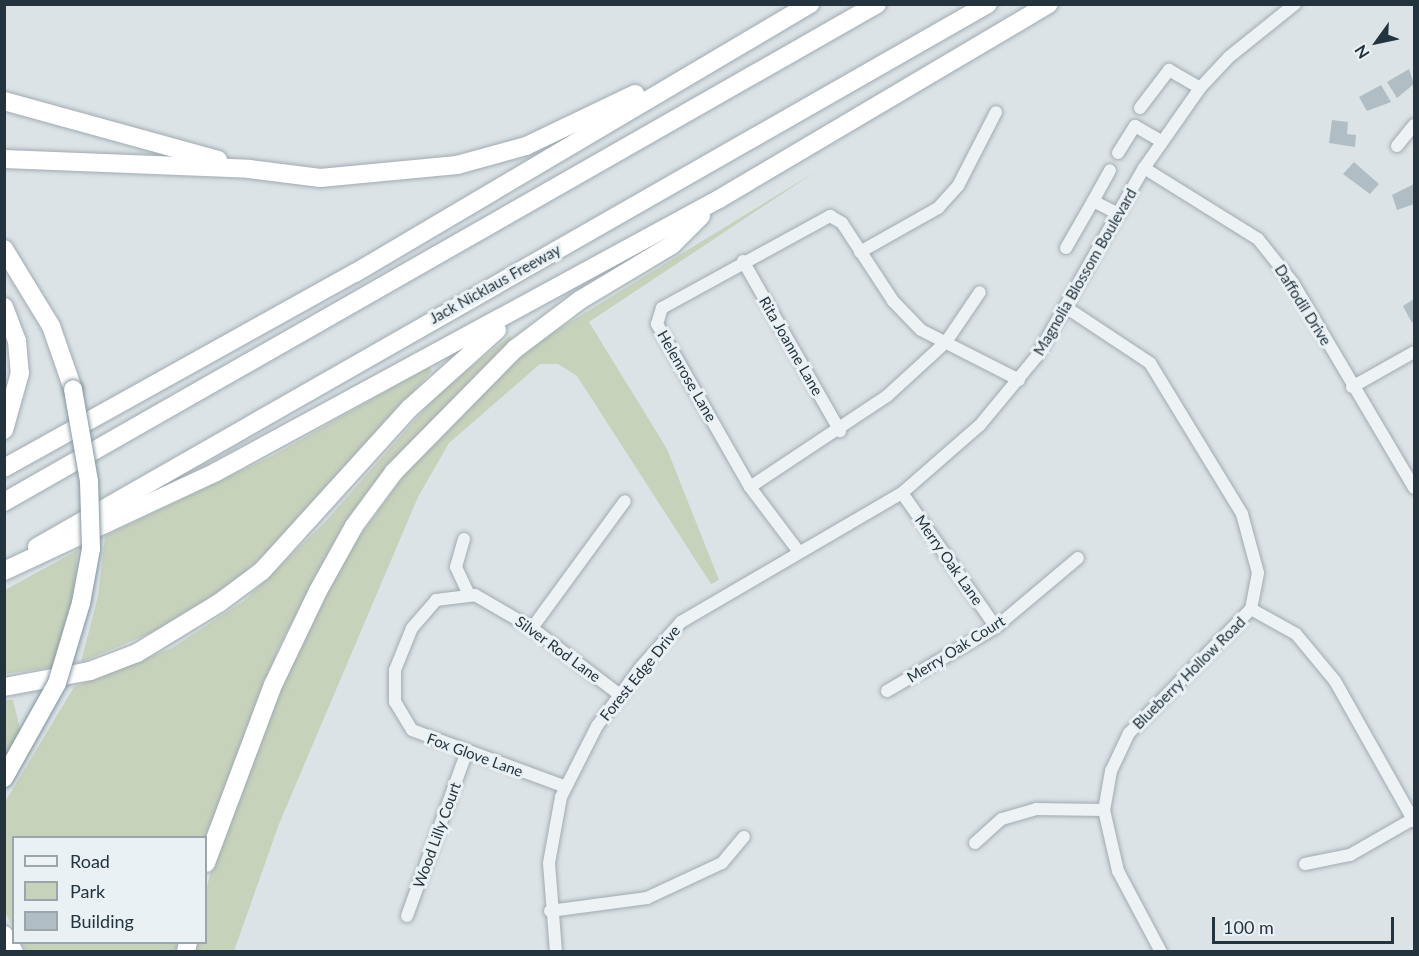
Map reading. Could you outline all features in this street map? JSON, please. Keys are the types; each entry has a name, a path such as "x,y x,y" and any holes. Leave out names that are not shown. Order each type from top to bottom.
{"highway":[{"path":"4,159 249,169 320,178 457,165 526,146 804,4"},
{"path":"4,468 355,273 810,4"},
{"path":"4,502 877,4"},
{"name":"Jack Nicklaus Freeway","path":"4,568 988,4"},
{"path":"4,568 216,472 719,199 1049,4"},
{"path":"4,101 249,169"},
{"path":"207,860 273,686 318,591 354,526 394,472 515,349 580,300 672,244 719,199"},
{"path":"4,249 51,326 73,389 90,481 91,549 81,603 57,683 4,778"},
{"path":"4,687 90,671 137,653 219,603 262,572 410,408 476,345 559,285"},
{"path":"4,307 17,341 20,373 4,430"},
{"path":"4,935 14,951"}],"street":[{"name":"Magnolia Blossom Boulevard","path":"730,591 902,493 980,425 1019,380 1067,308 1144,168 1200,88 1229,57 1295,4"},
{"path":"1140,108 1169,70 1200,88"},
{"path":"860,252 938,208 958,186 996,112"},
{"path":"1397,146 1414,125"},
{"path":"1118,153 1135,126 1161,141"},
{"name":"Daffodil Drive","path":"1144,168 1258,239 1293,283 1352,387 1414,488"},
{"path":"1066,248 1110,170"},
{"path":"1093,201 1119,214"},
{"name":"Helenrose Lane","path":"799,552 750,487 656,318 662,308 822,217 842,223 893,301 921,330 1019,380"},
{"name":"Rita Joanne Lane","path":"743,261 840,431"},
{"path":"750,487 840,431 946,342 980,292"},
{"name":"Blueberry Hollow Road","path":"1067,308 1150,363 1242,514 1258,573 1251,609 1129,733 1111,771 1104,810 1118,871 1156,950"},
{"path":"1352,387 1414,352"},
{"name":"Merry Oak Lane","path":"902,493 996,627"},
{"path":"532,628 625,501"},
{"path":"464,539 456,567 469,595"},
{"name":"Merry Oak Court","path":"886,691 996,627 1078,558"},
{"name":"Forest Edge Drive","path":"556,951 550,911 549,863 566,787 597,726 681,622 730,591"},
{"name":"Silver Rod Lane","path":"469,595 532,628 620,695"},
{"name":"Fox Glove Lane","path":"469,595 436,600 422,612 395,670 395,702 412,730 466,754 566,787"},
{"path":"1251,609 1296,634 1335,681 1414,820 1350,855 1305,864"},
{"name":"Wood Lilly Court","path":"407,916 466,754"},
{"path":"975,843 1002,819 1036,809 1104,810"},
{"path":"550,911 647,898 722,863 744,837"}],"green space":[{"path":"815,172 589,322 667,449 719,580 711,584 577,376 558,364 540,364 449,443 418,497 279,824 234,951 193,952 194,944 207,944 207,886 213,863 283,678 346,555 417,458 506,369 549,335"},
{"path":"510,336 513,341 402,450 338,536 279,647 207,837 12,836 12,926 5,912 5,802 74,687 172,648 244,601 325,522 439,393"},
{"path":"429,367 432,371 279,541 233,583 163,628 81,662 98,596 105,536 272,456"},
{"path":"78,550 72,596 52,667 5,674 5,590"},
{"path":"5,700 13,700 21,733 5,759"},
{"path":"22,944 178,944 177,952 26,951"}],"building":[{"path":"1409,69 1414,84 1397,98 1387,82"},
{"path":"1381,85 1391,102 1367,111 1359,97"},
{"path":"1332,120 1348,122 1347,134 1356,135 1355,147 1329,143"},
{"path":"1354,162 1379,184 1370,194 1343,174"},
{"path":"1414,184 1414,204 1397,210 1392,195"},
{"path":"1414,299 1414,321 1412,323 1403,306"}]}
